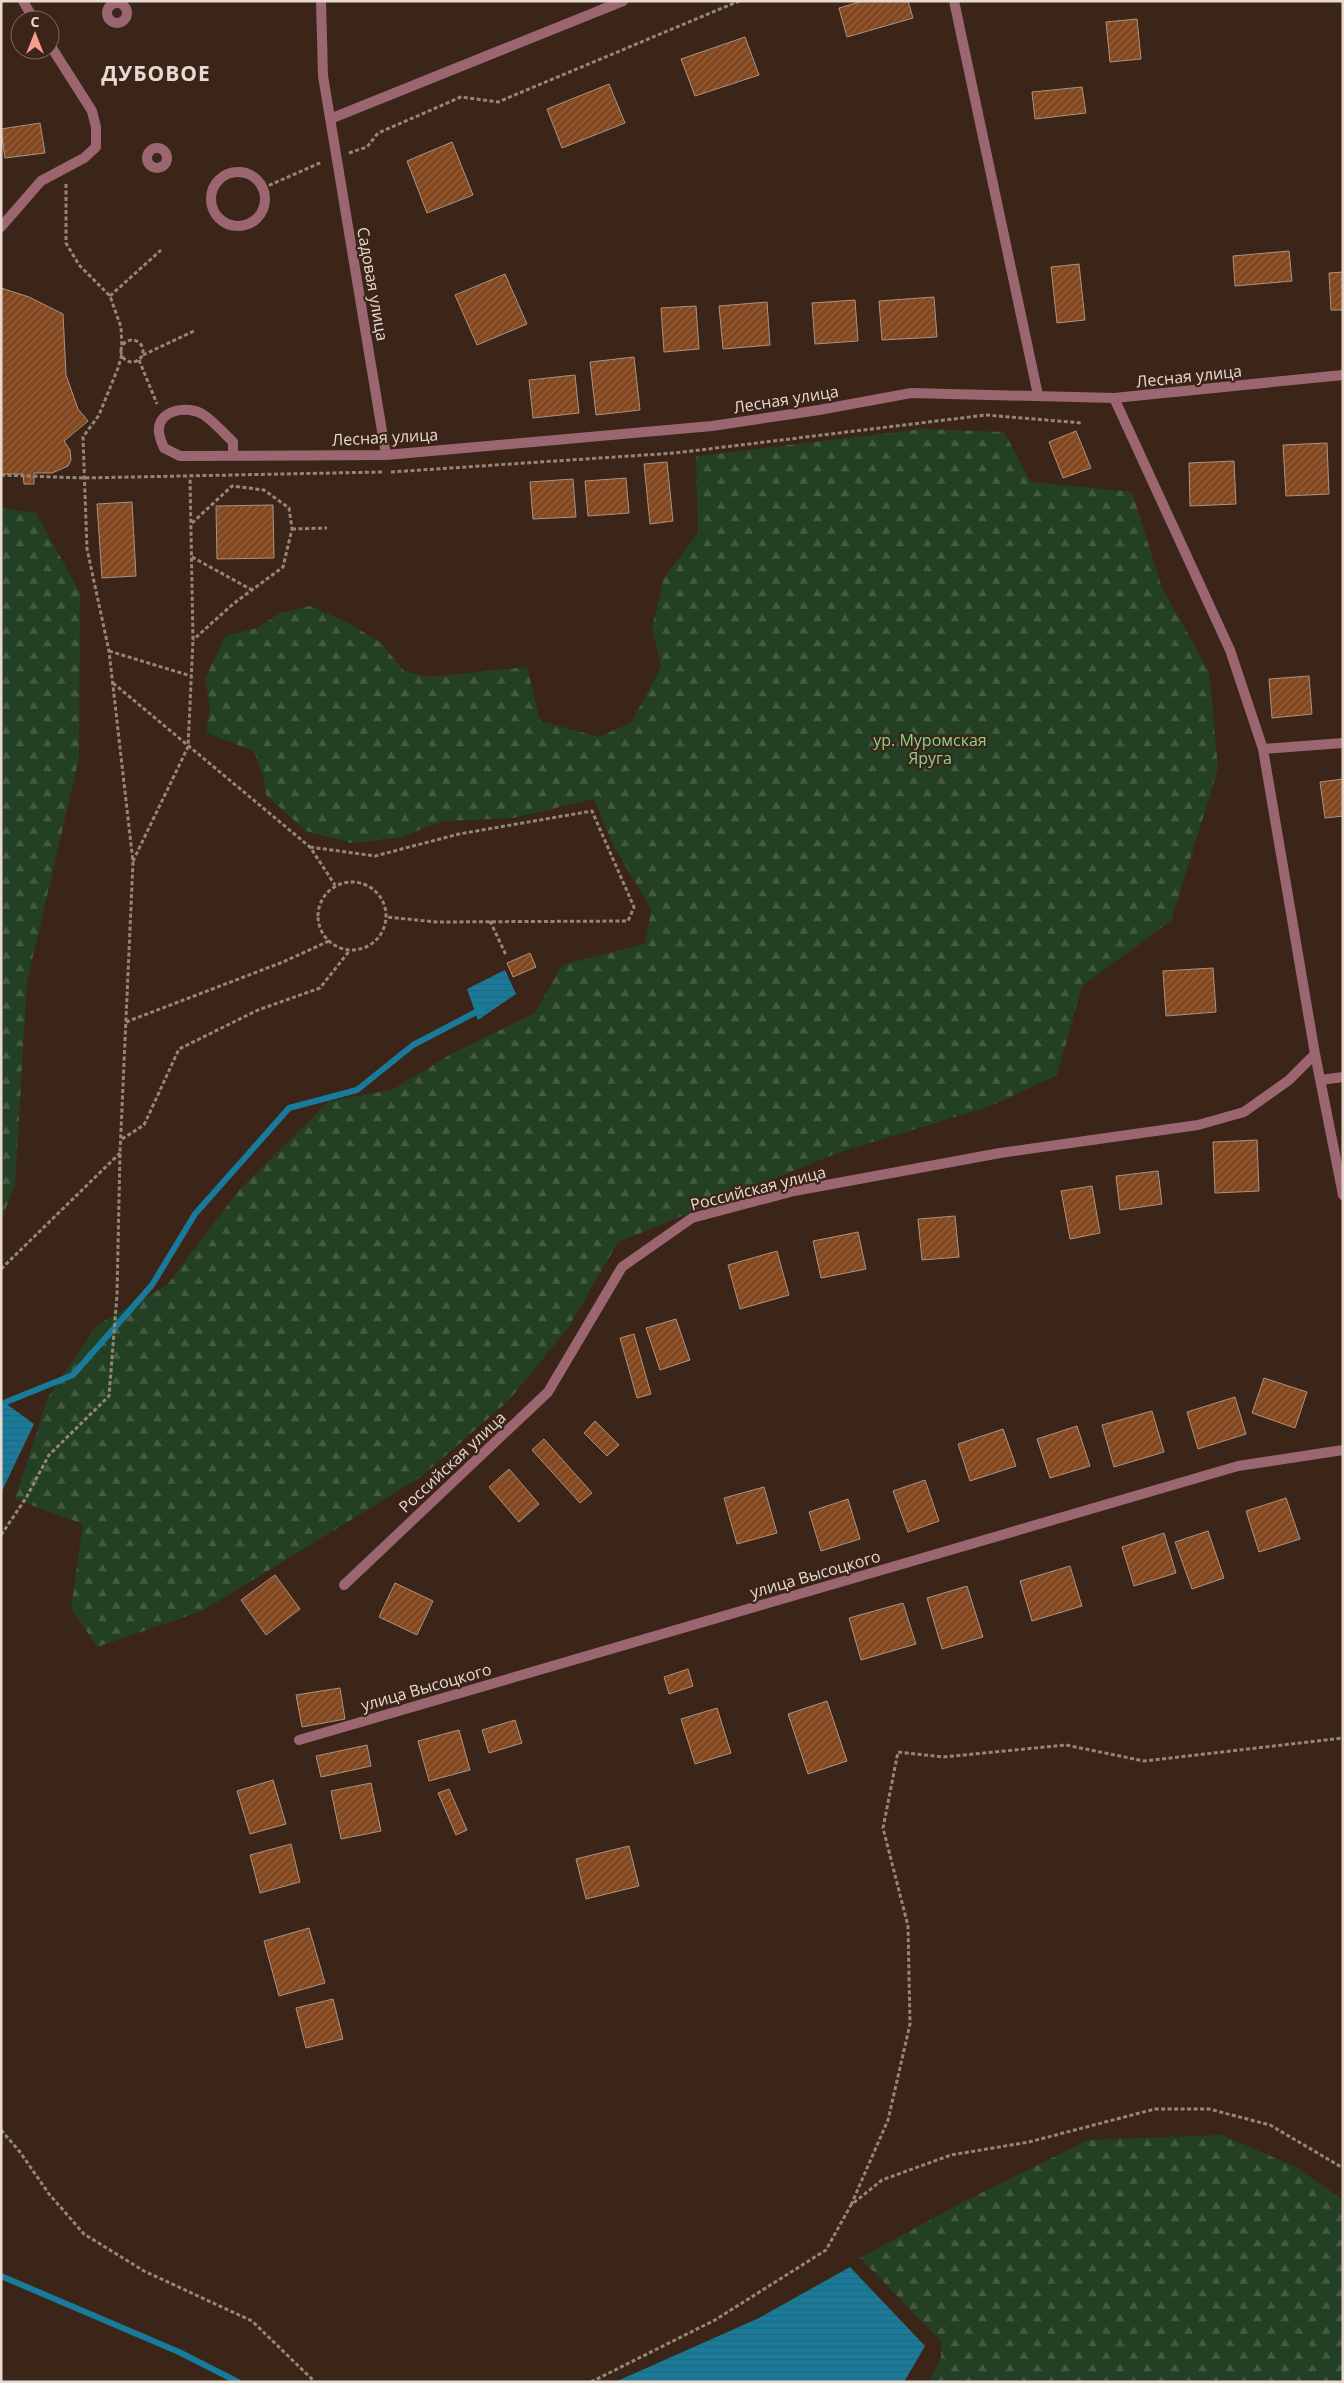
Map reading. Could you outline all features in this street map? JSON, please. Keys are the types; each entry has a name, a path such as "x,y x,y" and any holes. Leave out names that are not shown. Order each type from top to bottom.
{"street":[{"name":"Садовая улица","path":"321,1 323,76 386,455"},
{"path":"330,119 623,1"},
{"path":"954,1 1038,395"},
{"path":"1,227 41,181 84,158 96,147 96,127 92,111 60,60"},
{"path":"232,173 250,175 263,188 264,205 255,220 238,226 222,221 212,207 213,190 224,176 232,173"},
{"name":"Лесная улица","path":"233,455 233,442 202,414 188,409 175,410 163,418 159,432 164,448 180,456 386,455 712,426 819,410 911,393 1114,398 1343,375"},
{"path":"1114,398 1230,650 1263,750 1315,1054 1343,1195"},
{"path":"1263,750 1343,743"},
{"name":"Российская улица","path":"344,1585 548,1392 622,1267 692,1218 814,1187 1000,1153 1198,1125 1244,1112 1290,1080 1315,1054"},
{"path":"1321,1080 1343,1077"},
{"name":"улица Высоцкого","path":"299,1740 1238,1466 1343,1450"}],"path":[{"path":"263,188 321,162 367,147 378,133 461,97 498,102 739,1"},
{"path":"1,1536 26,1498 49,1455 109,1396 117,1294 120,1153 133,862 109,651 87,549 83,437 100,415 118,368 122,348 121,327 110,296 79,265 66,243 65,193"},
{"path":"110,296 161,250"},
{"path":"122,354 126,360 132,362 139,360 143,355 194,331"},
{"path":"122,348 126,342 132,340 139,342 143,348 143,355"},
{"path":"139,360 152,389"},
{"path":"1,475 83,478 358,474 675,453 986,415 1082,423"},
{"path":"133,862 188,747 193,640 190,477"},
{"path":"191,523 232,486 264,490 289,508 292,529 284,567 252,590 193,640"},
{"path":"292,529 327,528"},
{"path":"192,557 252,590"},
{"path":"109,651 191,676"},
{"path":"113,683 310,847 335,885"},
{"path":"310,847 375,856 459,834 592,811 634,907 628,921 437,922 386,917"},
{"path":"353,881 370,886 382,899 386,917 381,934 368,946 350,950 333,945 321,932 317,914 322,897 335,885 353,881"},
{"path":"490,921 506,954"},
{"path":"126,1022 283,962 329,940"},
{"path":"121,1140 144,1125 179,1049 258,1010 320,988 350,950"},
{"path":"1,1269 120,1153"},
{"path":"591,2382 715,2320 826,2250 851,2205 888,2120 910,2024 908,1926 883,1828 898,1752 943,1758 1066,1746 1144,1761 1343,1738"},
{"path":"851,2205 882,2180 951,2155 1029,2142 1155,2110 1209,2109 1270,2124 1343,2168"},
{"path":"1,2130 20,2152 49,2194 84,2234 144,2271 252,2321 315,2382"}],"green space":[{"name":"ур. Муромская Яруга","path":"923,429 1004,432 1031,482 1132,492 1162,588 1209,671 1218,769 1171,921 1082,986 1057,1075 991,1106 837,1153 618,1242 568,1328 509,1400 421,1477 202,1611 97,1647 71,1608 83,1524 15,1499 48,1397 97,1325 167,1285 240,1189 329,1101 392,1090 451,1054 535,1013 562,965 645,944 651,909 613,845 594,799 513,818 443,821 398,838 351,843 306,831 266,795 263,776 254,751 206,733 210,709 205,679 225,636 257,628 280,613 310,606 347,622 381,643 404,671 429,677 527,667 540,721 599,737 631,723 661,667 652,627 664,578 698,533 696,456"},
{"path":"1,508 36,513 80,593 79,758 27,982 15,1186 1,1220"},
{"path":"1221,2135 1296,2167 1343,2200 1343,2382 929,2382 941,2358 941,2341 860,2258 965,2201 1088,2140"}],"water":[{"path":"505,970 516,994 478,1020 467,989"},
{"path":"1,1400 34,1424 1,1493"},
{"path":"850,2267 925,2346 904,2382 615,2382 759,2318"}],"building":[{"path":"863,1 908,1 913,18 847,37 839,8"},
{"path":"1137,19 1141,59 1110,62 1106,22"},
{"path":"745,37 759,75 695,96 681,59"},
{"path":"609,84 625,123 562,148 547,109"},
{"path":"1082,87 1086,113 1035,119 1032,92"},
{"path":"40,123 45,153 5,158 1,129"},
{"path":"452,142 473,195 427,213 407,161"},
{"path":"1289,251 1292,281 1235,286 1233,256"},
{"path":"1079,264 1085,320 1057,323 1051,267"},
{"path":"1343,272 1343,310 1331,310 1329,273"},
{"path":"505,274 527,324 477,345 455,295"},
{"path":"1,288 29,297 63,314 66,375 78,409 88,421 64,441 70,450 71,460 68,466 52,473 34,473 34,484 24,484 23,474 1,474"},
{"path":"934,297 937,337 882,340 879,301"},
{"path":"855,300 858,341 815,344 812,303"},
{"path":"767,302 770,345 723,349 719,306"},
{"path":"696,306 699,349 664,352 661,308"},
{"path":"634,357 640,410 596,415 590,362"},
{"path":"575,375 579,413 533,418 529,380"},
{"path":"1076,431 1091,468 1063,478 1049,442"},
{"path":"1327,443 1329,494 1286,496 1283,445"},
{"path":"1234,461 1236,504 1190,506 1189,463"},
{"path":"667,462 673,521 650,524 644,464"},
{"path":"626,478 629,513 588,516 585,481"},
{"path":"573,479 576,517 533,519 530,482"},
{"path":"132,502 136,576 102,578 97,504"},
{"path":"273,505 274,558 217,559 216,506"},
{"path":"1309,676 1312,714 1272,718 1269,679"},
{"path":"1343,779 1343,816 1325,818 1320,782"},
{"path":"530,953 536,967 513,977 507,963"},
{"path":"1213,968 1216,1012 1166,1016 1163,971"},
{"path":"1257,1140 1259,1191 1215,1193 1213,1142"},
{"path":"1158,1171 1162,1204 1120,1210 1116,1176"},
{"path":"1092,1186 1100,1233 1070,1239 1061,1191"},
{"path":"955,1216 959,1257 922,1260 918,1219"},
{"path":"858,1232 866,1269 821,1278 813,1241"},
{"path":"777,1251 789,1295 740,1309 728,1265"},
{"path":"676,1319 690,1360 660,1370 646,1328"},
{"path":"634,1334 651,1394 637,1398 620,1338"},
{"path":"1264,1378 1307,1392 1295,1428 1252,1413"},
{"path":"1235,1397 1246,1434 1198,1449 1187,1412"},
{"path":"1152,1411 1164,1452 1114,1467 1102,1425"},
{"path":"595,1421 619,1445 607,1456 584,1433"},
{"path":"1077,1426 1090,1466 1050,1478 1037,1439"},
{"path":"1003,1429 1016,1466 970,1481 958,1444"},
{"path":"544,1439 592,1493 580,1503 532,1450"},
{"path":"509,1469 539,1504 519,1522 489,1487"},
{"path":"925,1480 939,1521 908,1532 893,1491"},
{"path":"764,1487 777,1533 737,1544 724,1498"},
{"path":"1286,1498 1300,1539 1259,1552 1246,1511"},
{"path":"848,1499 860,1539 821,1551 809,1512"},
{"path":"1208,1531 1224,1578 1192,1589 1175,1542"},
{"path":"1164,1533 1176,1573 1134,1586 1122,1547"},
{"path":"1070,1566 1082,1606 1032,1621 1020,1581"},
{"path":"275,1575 300,1609 266,1635 241,1600"},
{"path":"395,1583 433,1601 417,1635 379,1617"},
{"path":"967,1586 983,1637 942,1649 927,1598"},
{"path":"903,1603 916,1644 861,1660 849,1618"},
{"path":"688,1669 693,1686 669,1694 664,1677"},
{"path":"340,1688 345,1719 302,1727 296,1695"},
{"path":"827,1701 847,1761 808,1774 788,1714"},
{"path":"717,1708 731,1753 695,1764 681,1719"},
{"path":"515,1720 522,1743 489,1753 482,1730"},
{"path":"459,1730 470,1770 429,1781 418,1741"},
{"path":"367,1745 371,1766 321,1777 316,1756"},
{"path":"273,1780 286,1824 250,1834 237,1791"},
{"path":"371,1783 381,1831 341,1839 331,1791"},
{"path":"449,1789 467,1830 456,1835 438,1793"},
{"path":"291,1844 300,1882 260,1893 250,1855"},
{"path":"629,1846 639,1886 586,1899 576,1859"},
{"path":"309,1928 325,1983 279,1996 264,1941"},
{"path":"333,1999 343,2039 306,2048 296,2008"}],"waterway":[{"path":"6,1402 73,1375 152,1285 195,1214 289,1108 357,1090 413,1045 482,1009"},
{"path":"1,2276 179,2352 238,2382"}],"district":[{"name":"ДУБОВОЕ","path":"156,74"}]}
